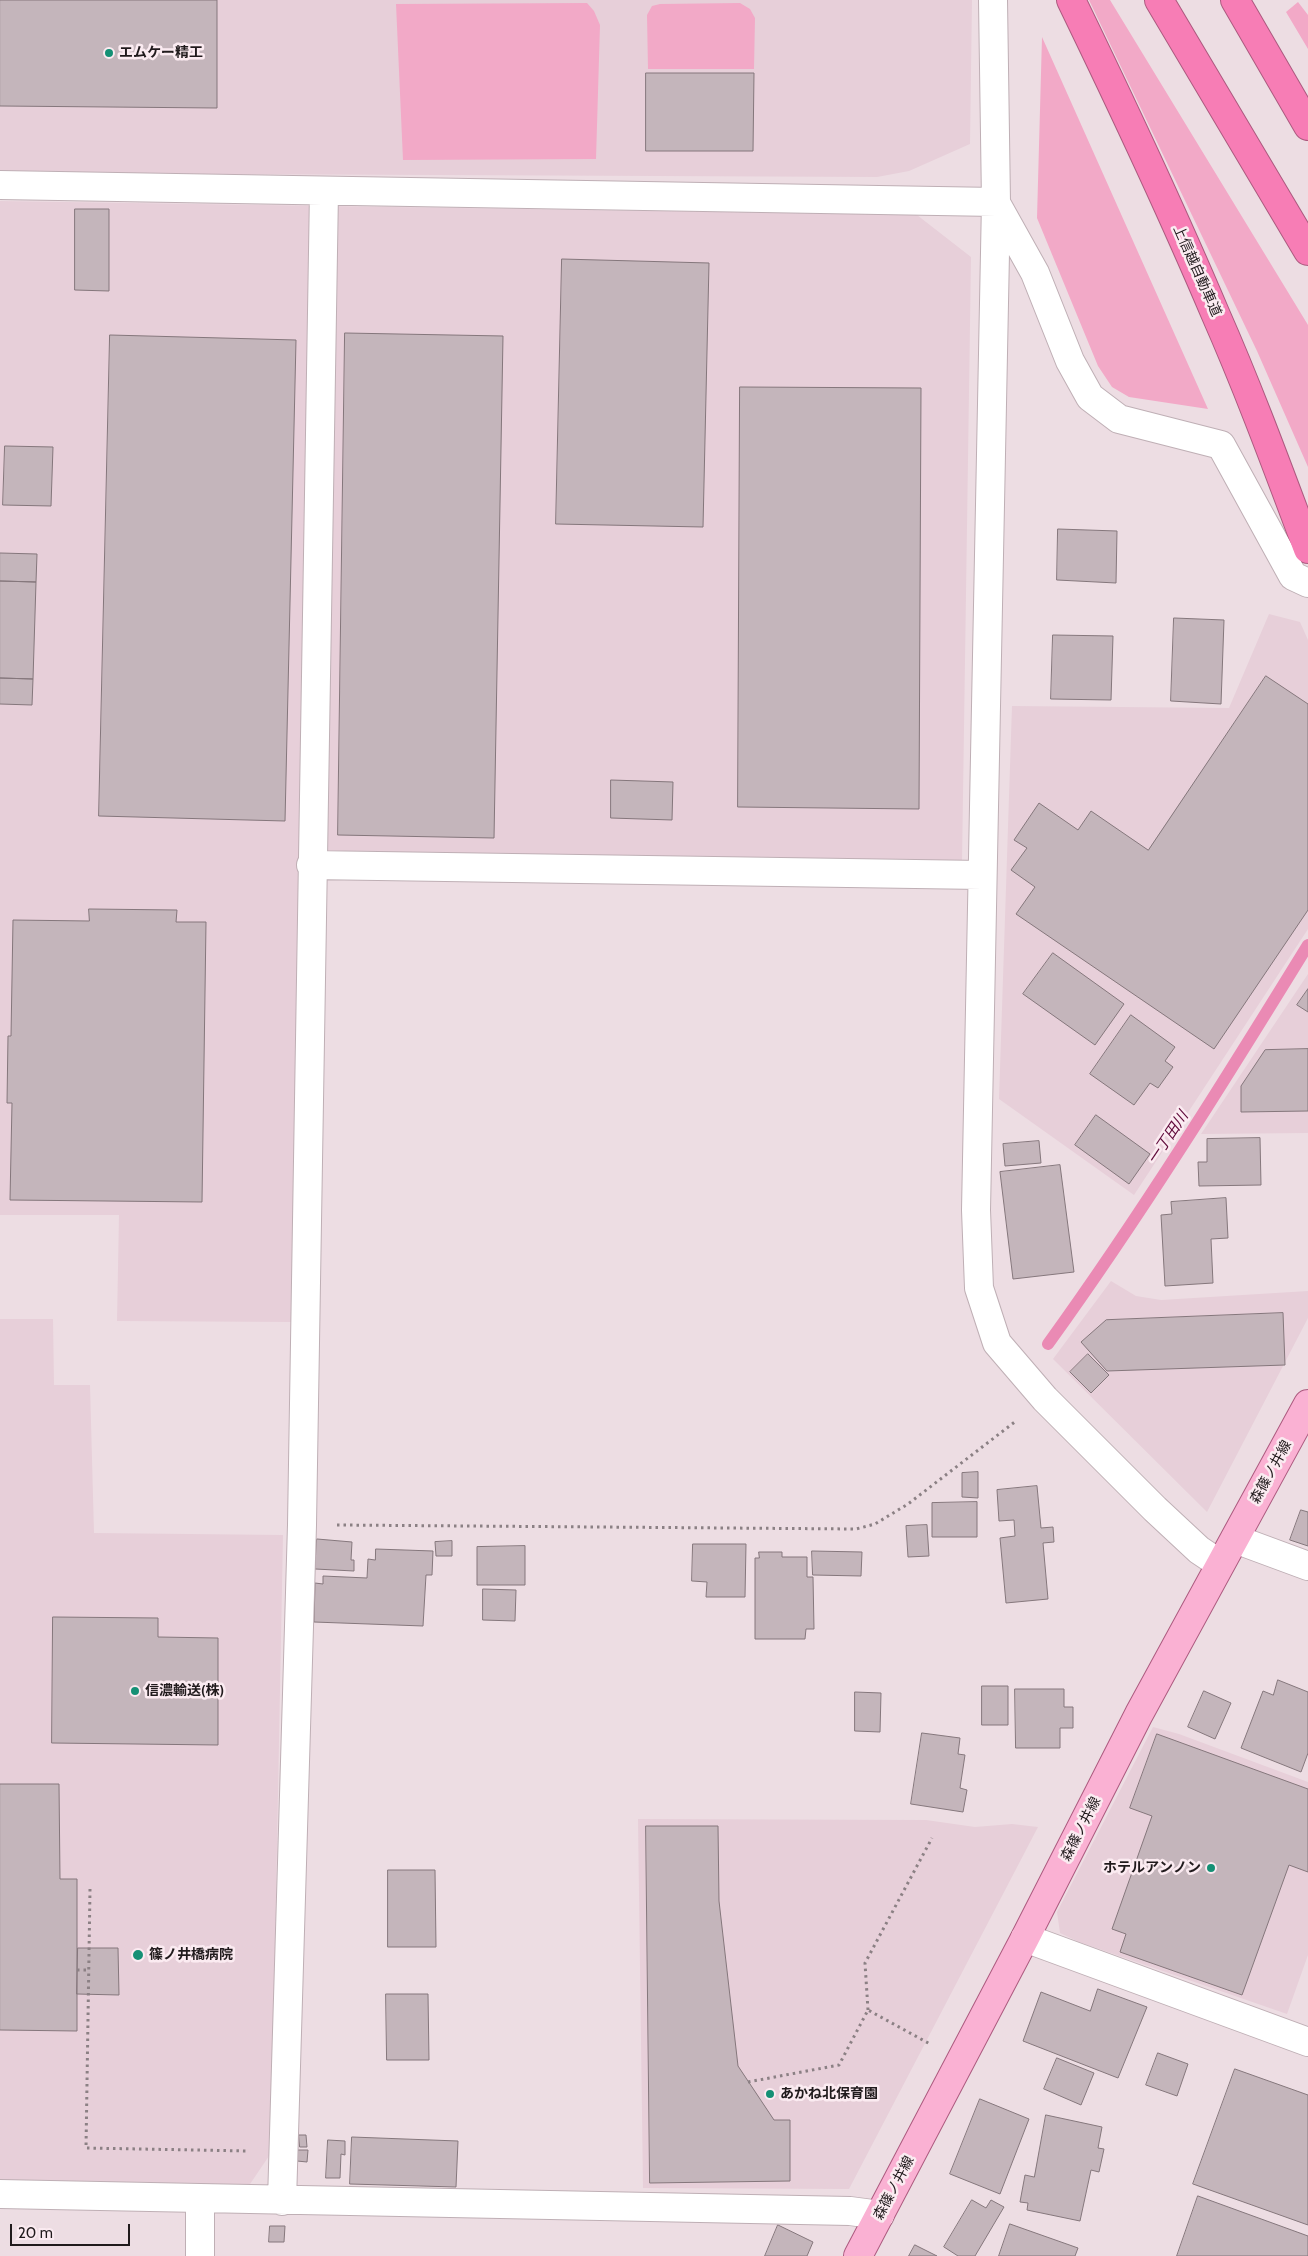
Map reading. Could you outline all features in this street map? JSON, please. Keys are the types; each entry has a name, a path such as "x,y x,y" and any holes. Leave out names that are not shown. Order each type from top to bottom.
{"highway":[{"name":"上信越自動車道","path":"1070,0 1140,142 1216,313 1260,421 1308,548"},
{"path":"1159,0 1308,251"},
{"path":"1235,0 1308,126"}],"main road":[{"name":"森篠ノ井線","path":"858,2256 1025,1938 1139,1714 1308,1404"}],"street":[{"path":"993,0 996,202 976,1210 979,1288 997,1343 1045,1399 1155,1509 1199,1550 1220,1564"},
{"path":"0,185 996,202"},
{"path":"282,2201 302,1525 311,865 324,191"},
{"path":"996,202 1034,273 1070,361 1090,398 1119,419 1221,445 1293,576 1308,583"},
{"path":"311,865 982,875"},
{"path":"1235,1539 1308,1566"},
{"path":"1025,1938 1308,2042"},
{"path":"0,2194 850,2211 880,2215"},
{"path":"200,2198 200,2256"}],"path":[{"path":"302,1525 856,1529 875,1524 908,1504 1045,1399"},
{"path":"748,2082 839,2064 868,2010 865,1964 932,1838"},
{"path":"90,1890 86,2148 284,2152"},
{"path":"77,1970 89,1970"},
{"path":"868,2010 937,2048"}],"shaded area":[{"path":"0,0 972,0 970,144 909,171 877,177 0,173"},
{"path":"1089,0 1110,0 1308,325 1308,467 1257,351"},
{"path":"1298,2 1308,15 1308,49 1286,12"},
{"path":"587,3 594,11 600,25 596,159 403,160 396,4"},
{"path":"740,3 750,9 755,18 754,69 648,69 647,15 652,6 660,4"},
{"path":"1042,37 1208,409 1129,397 1112,387 1098,366 1037,218"},
{"path":"0,201 917,215 971,257 962,862 303,852 292,1322 117,1321 119,1215 0,1215"},
{"path":"1269,614 1300,622 1308,640 1308,929 1134,1195 999,1099 1012,706 1229,708"},
{"path":"1308,974 1308,1133 1201,1134"},
{"path":"1111,1281 1136,1296 1161,1300 1308,1291 1308,1318 1207,1512 1053,1359"},
{"path":"0,1319 53,1319 54,1385 90,1385 94,1533 283,1535 271,2153 248,2187 0,2180"},
{"name":"ホテルアンノン","path":"1153,1727 1179,1734 1308,1782 1308,1955 1287,2014 1079,1942 1060,1933 1057,1912"},
{"name":"あかね北保育園","path":"638,1819 926,1820 975,1827 1012,1824 1038,1827 849,2189 643,2188"}],"building":[{"name":"エムケー精工","path":"0,0 217,0 217,108 0,106"},
{"path":"646,73 754,73 753,151 646,151"},
{"path":"75,209 109,209 109,291 75,290"},
{"path":"562,259 709,263 703,527 556,524"},
{"path":"345,333 503,336 494,838 338,835"},
{"path":"110,335 296,340 285,821 99,816"},
{"path":"740,387 921,388 919,809 738,807"},
{"path":"5,446 53,447 51,506 3,505"},
{"path":"1058,529 1117,531 1116,583 1057,580"},
{"path":"0,553 37,554 36,582 0,581"},
{"path":"0,581 36,582 33,679 0,678"},
{"path":"1174,618 1224,620 1221,704 1171,701"},
{"path":"1053,635 1113,636 1111,700 1051,699"},
{"path":"1266,676 1308,704 1308,910 1214,1049 1016,914 1035,887 1011,870 1027,848 1014,840 1039,803 1078,830 1091,811 1148,850"},
{"path":"0,678 33,679 32,705 0,704"},
{"path":"611,780 673,782 672,820 611,818"},
{"path":"89,909 177,910 176,922 206,922 202,1202 10,1200 12,1103 7,1103 8,1036 11,1036 13,920 89,921"},
{"path":"1053,953 1124,1004 1095,1045 1023,994"},
{"path":"1308,989 1308,1012 1297,1005"},
{"path":"1131,1015 1175,1047 1165,1061 1173,1067 1158,1088 1150,1083 1134,1105 1090,1074"},
{"path":"1308,1049 1308,1111 1241,1112 1241,1086 1265,1050"},
{"path":"1096,1115 1150,1154 1129,1184 1075,1145"},
{"path":"1260,1138 1261,1185 1199,1186 1198,1162 1207,1162 1207,1139"},
{"path":"1039,1141 1041,1163 1005,1166 1003,1144"},
{"path":"1060,1165 1074,1272 1013,1279 1000,1172"},
{"path":"1226,1198 1228,1238 1211,1239 1213,1283 1165,1286 1161,1215 1172,1214 1171,1202"},
{"path":"1283,1313 1285,1365 1107,1371 1081,1342 1106,1320"},
{"path":"1088,1354 1109,1375 1091,1393 1070,1372"},
{"path":"978,1472 978,1498 962,1497 962,1473"},
{"path":"1037,1486 1041,1528 1053,1527 1054,1542 1043,1543 1048,1599 1006,1603 1000,1538 1015,1536 1014,1520 999,1521 997,1490"},
{"path":"977,1502 977,1537 932,1537 932,1503"},
{"path":"1301,1510 1308,1512 1308,1546 1290,1540"},
{"path":"927,1525 929,1556 908,1557 906,1526"},
{"path":"317,1539 352,1542 351,1560 354,1560 354,1571 315,1569"},
{"path":"452,1541 452,1556 436,1556 435,1542"},
{"path":"693,1544 746,1544 745,1597 706,1597 707,1582 692,1581"},
{"path":"525,1546 525,1585 477,1585 477,1547"},
{"path":"376,1549 433,1551 432,1575 426,1575 423,1626 314,1622 315,1583 323,1584 323,1576 367,1578 368,1559 375,1560"},
{"path":"812,1551 862,1552 861,1576 813,1575"},
{"path":"759,1552 782,1552 782,1557 807,1557 807,1577 813,1577 814,1629 806,1629 805,1639 755,1639 755,1558 759,1558"},
{"path":"483,1589 516,1590 515,1621 483,1620"},
{"name":"信濃輸送(株)","path":"53,1617 158,1618 158,1637 218,1638 218,1745 52,1743"},
{"path":"1278,1680 1308,1692 1308,1753 1301,1772 1241,1748 1263,1691 1273,1695"},
{"path":"982,1686 1008,1686 1008,1725 982,1725"},
{"path":"1015,1689 1064,1689 1064,1707 1073,1707 1073,1728 1060,1728 1060,1748 1016,1748"},
{"path":"1204,1691 1231,1703 1215,1739 1188,1727"},
{"path":"855,1692 881,1693 880,1732 855,1731"},
{"path":"922,1733 960,1738 958,1754 965,1755 960,1788 967,1790 963,1812 911,1804"},
{"name":"ホテルアンノン","path":"1157,1734 1308,1789 1308,1872 1289,1865 1242,1995 1120,1952 1126,1934 1112,1929 1152,1816 1130,1808"},
{"path":"0,1784 59,1784 60,1879 77,1879 77,2031 0,2030"},
{"path":"646,1826 718,1826 719,1901 738,2066 774,2120 790,2120 790,2181 650,2183"},
{"path":"388,1870 435,1870 436,1947 388,1947"},
{"path":"78,1948 118,1948 119,1995 77,1994"},
{"path":"1098,1989 1147,2007 1118,2078 1023,2041 1041,1992 1090,2011"},
{"path":"386,1994 428,1994 429,2060 387,2060"},
{"path":"1158,2053 1188,2064 1177,2096 1146,2085"},
{"path":"1057,2058 1094,2073 1081,2105 1044,2089"},
{"path":"1235,2069 1308,2095 1308,2225 1193,2184"},
{"path":"980,2099 1029,2119 1000,2194 950,2174"},
{"path":"1046,2115 1102,2127 1098,2148 1104,2149 1099,2172 1091,2170 1080,2221 1027,2210 1028,2203 1020,2202 1025,2175 1034,2177"},
{"path":"299,2135 306,2135 307,2147 300,2147"},
{"path":"352,2137 458,2141 456,2187 350,2184"},
{"path":"328,2140 345,2141 345,2155 341,2154 340,2178 326,2178"},
{"path":"298,2150 308,2150 307,2162 297,2161"},
{"path":"1198,2196 1308,2236 1308,2256 1177,2256"},
{"path":"972,2200 986,2208 991,2200 1004,2207 975,2256 958,2256 944,2247"},
{"path":"1010,2224 1078,2248 1075,2256 999,2256"},
{"path":"778,2225 813,2242 807,2256 765,2256"},
{"path":"270,2226 285,2226 284,2242 269,2242"},
{"path":"915,2245 937,2256 909,2256"}],"waterway":[{"name":"一丁田川","path":"1048,1344 1149,1197 1214,1097 1308,945"}],"place":[{"name":"エムケー精工","path":"109,53"},
{"name":"信濃輸送(株)","path":"135,1691"},
{"name":"ホテルアンノン","path":"1211,1868"},
{"name":"篠ノ井橋病院","path":"138,1955"},
{"name":"あかね北保育園","path":"770,2094"}]}
